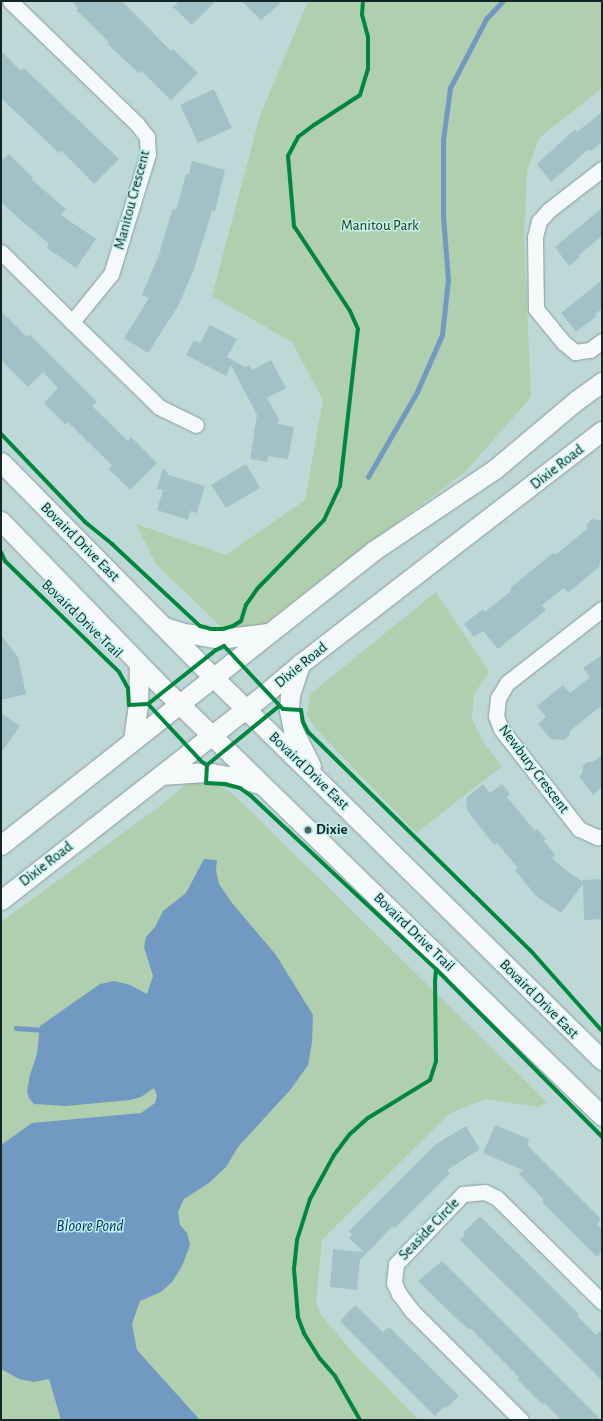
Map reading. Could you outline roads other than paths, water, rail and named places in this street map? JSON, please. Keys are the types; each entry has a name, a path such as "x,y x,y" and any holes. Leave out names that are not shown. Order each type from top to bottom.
{"main road":[{"path":"1,845 373,551 495,469 577,400 602,382"},
{"name":"Dixie Road","path":"1,900 212,735 300,664 602,431"},
{"name":"Bovaird Drive East","path":"1,462 214,678 602,1060"},
{"path":"1,522 139,664 602,1116"},
{"path":"162,626 180,632 219,639 269,633"},
{"path":"133,740 138,705 139,664"},
{"path":"300,664 290,695 288,710 293,730 318,780"},
{"path":"161,775 206,772 240,778 264,786"}],"street":[{"name":"Manitou Crescent","path":"10,1 136,124 147,137 148,154 111,274 72,322"},
{"path":"602,169 550,210 539,221 535,238 536,309 563,342 575,352 590,350 602,341"},
{"path":"1,252 159,407 196,425"},
{"name":"Newbury Crescent","path":"602,609 507,683 498,698 496,716 501,729 579,829 597,837 602,837"},
{"name":"Seaside Circle","path":"521,1420 412,1311 399,1294 394,1283 396,1264 458,1197 470,1192 485,1192 497,1198 602,1302"}],"water":[{"name":"Bloore Pond","path":"204,859 217,860 216,870 219,884 232,903 276,955 313,1015 312,1042 308,1065 291,1089 238,1147 226,1167 209,1183 184,1199 178,1212 180,1225 187,1233 190,1245 182,1266 172,1282 161,1292 140,1301 132,1324 137,1350 200,1420 61,1420 49,1379 34,1382 19,1379 1,1369 1,1145 32,1123 141,1113 155,1103 157,1096 154,1088 141,1097 130,1100 66,1106 34,1104 29,1098 27,1091 30,1075 37,1054 40,1026 100,984 114,981 130,985 147,994 153,976 144,947 146,937 155,927 163,911 186,893"}],"waterway":[{"path":"368,477 417,392 442,335 448,280 443,217 443,140 450,88 486,19 503,1"},
{"path":"16,1028 44,1030"}],"place":[{"name":"Dixie","path":"308,830"}],"park label":[{"name":"Manitou Park","path":"380,226"}]}
